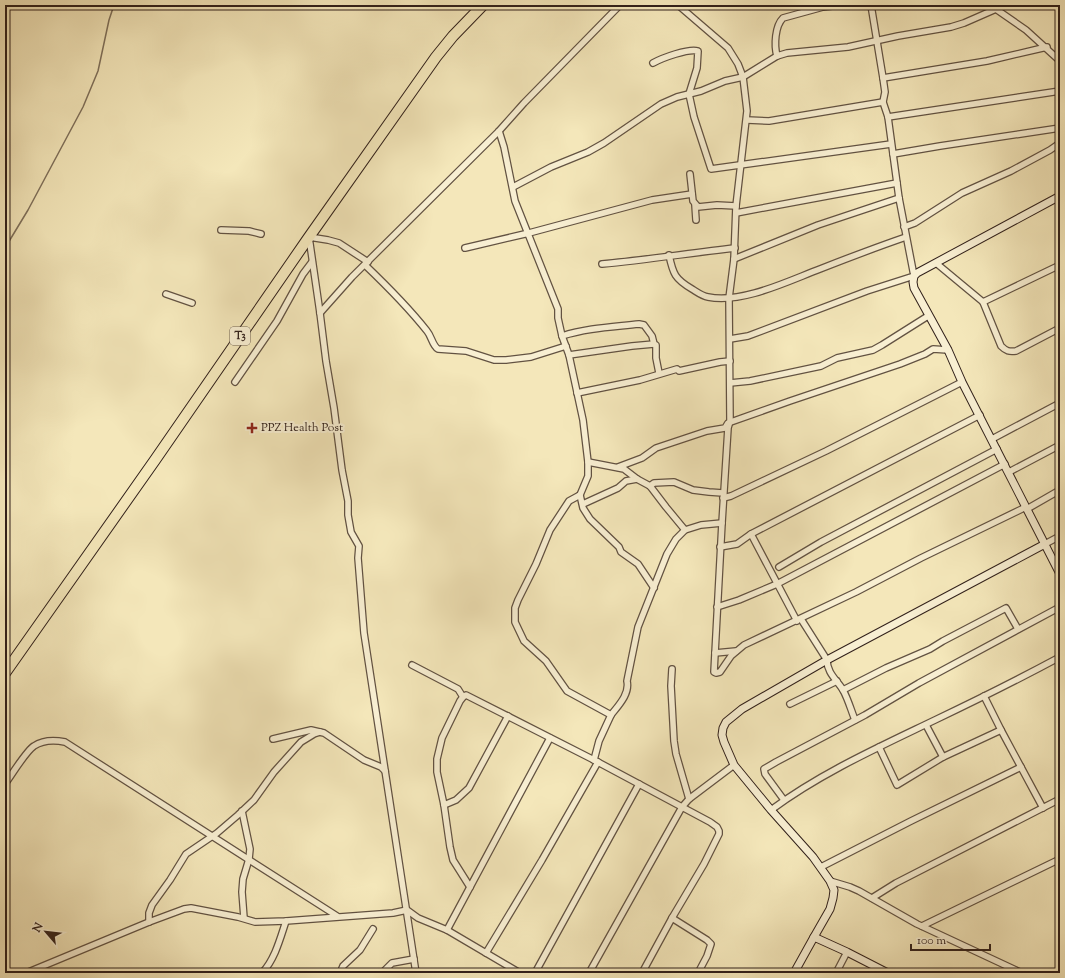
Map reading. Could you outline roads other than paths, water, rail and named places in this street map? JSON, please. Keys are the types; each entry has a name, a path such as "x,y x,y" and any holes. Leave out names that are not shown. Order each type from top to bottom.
{"highway":[{"name":"T3","path":"5,673 436,57 453,36 483,5"}],"street":[{"path":"320,313 352,277 499,131 524,103 620,5"},
{"path":"678,5 728,48 738,64 743,77 747,111 736,206 735,248 729,298 729,423 720,547 714,670 716,673 718,673 730,656 744,645 799,620 1027,508 1060,490"},
{"path":"777,56 775,50 777,31 779,22 783,18 823,7 841,5"},
{"path":"871,5 885,92 883,102 888,117 899,198 914,276 914,288 948,350 962,382 1060,574"},
{"path":"990,5 1026,30 1060,60"},
{"path":"513,187 551,167 588,152 604,143 661,104 677,97 702,91 725,81 743,77 777,56 787,53 848,47 964,23 996,9"},
{"path":"883,78 987,61 1047,47"},
{"path":"654,63 663,58 693,50 698,51 697,68 689,94 694,117 710,169 892,144"},
{"path":"888,117 1060,91"},
{"path":"747,120 769,121 883,102"},
{"path":"893,154 1060,128"},
{"path":"499,131 504,146 515,201 558,309 558,318 562,336 569,355 585,430 588,462 588,476 580,495 569,501 553,523 536,564 518,600 515,608 515,622 524,641 546,661 567,691 611,715"},
{"path":"904,227 915,223 962,193 1011,171 1060,143"},
{"path":"690,174 696,220"},
{"path":"736,213 897,183"},
{"path":"465,248 529,233 652,200 692,194"},
{"path":"730,339 748,336 867,291 914,276 1060,196"},
{"path":"734,259 818,225 899,198"},
{"path":"695,205 698,207 717,205 736,206"},
{"path":"221,230 249,231 262,234"},
{"path":"416,973 364,633 361,602 362,589 358,558 359,546 351,532 348,515 348,501 342,470 309,237 339,243 366,263 431,336 435,347 438,349 466,351 494,360 506,360 531,357 566,346"},
{"path":"669,256 672,270 676,278 682,284 699,294 708,297 729,298 740,297 775,286 906,237"},
{"path":"602,264 634,262 735,248"},
{"path":"235,382 277,320 303,274 312,262"},
{"path":"936,263 983,302 1004,350 1010,352 1016,351 1060,328"},
{"path":"983,302 1060,265"},
{"path":"166,294 192,303"},
{"path":"730,383 750,381 821,366 837,358 873,350 928,316"},
{"path":"562,336 579,331 639,324 644,325 652,336 654,344 656,345 656,358 659,373"},
{"path":"569,355 654,344"},
{"path":"618,467 642,458 656,448 707,431 725,428 729,423 900,364 933,349 948,350"},
{"path":"577,393 640,380 659,373 677,369 679,371 730,361"},
{"path":"650,486 654,483 674,482 693,490 723,495 752,486 820,455 962,382"},
{"path":"992,440 1060,403"},
{"path":"720,547 737,544 751,534 980,415"},
{"path":"1009,472 1060,445"},
{"path":"779,567 821,542 997,450"},
{"path":"588,462 624,469 637,479 650,486 685,530"},
{"path":"717,607 739,600 777,584 1005,464"},
{"path":"583,504 618,488 626,481 637,479"},
{"path":"580,495 583,508 590,519 621,552 638,564 654,588"},
{"path":"486,953 542,860 596,761 599,741 611,715 617,709 628,686 626,681 638,627 667,554 676,539 685,530 701,525 722,523"},
{"path":"751,534 777,584 799,620 827,660 827,665 830,672 843,690 855,720"},
{"path":"794,973 830,910 834,890 821,867 734,765 722,735 726,722 742,709 827,660 1060,536"},
{"path":"784,800 765,774 764,769 1060,607"},
{"path":"843,690 886,668 930,649 1006,608 1018,629"},
{"path":"715,654 736,651"},
{"path":"771,810 784,800 814,782 879,747 1060,658"},
{"path":"412,665 458,689 463,697"},
{"path":"672,669 670,686 674,741 676,754 689,799"},
{"path":"790,704 837,681"},
{"path":"463,697 466,695 596,761 717,827 719,834 704,864 642,973"},
{"path":"984,696 1043,808"},
{"path":"463,697 442,738 437,758 437,772 453,860 470,887"},
{"path":"444,805 456,800 469,788 508,716"},
{"path":"926,725 943,757"},
{"path":"273,739 311,730 324,733 364,760 381,767 385,772"},
{"path":"879,747 897,785 943,757 1001,730"},
{"path":"149,922 149,913 152,905 170,880 183,857 212,836 242,811 254,800 274,772 297,746 308,737 320,732"},
{"path":"447,930 550,738"},
{"path":"5,784 34,746 53,740 65,742 338,917"},
{"path":"590,973 682,807 689,799 734,765"},
{"path":"821,867 1021,767"},
{"path":"535,973 639,784"},
{"path":"872,898 896,883 1060,799"},
{"path":"242,811 250,849 249,860 243,879 242,892 244,918"},
{"path":"922,926 1060,859"},
{"path":"830,881 850,887 922,926 1022,973"},
{"path":"26,973 149,922 184,909 191,908 244,918 255,922 393,913 407,910 418,918 447,930 486,953 507,970 520,973"},
{"path":"672,918 707,940 710,944 707,956 698,973"},
{"path":"262,973 270,966 286,921"},
{"path":"340,973 344,966 360,950 373,929"},
{"path":"814,937 888,973"},
{"path":"836,973 847,952"},
{"path":"382,973 392,963 414,959"}],"waterway":[{"path":"5,248 28,210 83,107 98,71 109,20 114,5"}],"place":[{"name":"PPZ Health Post","path":"252,428"}]}
